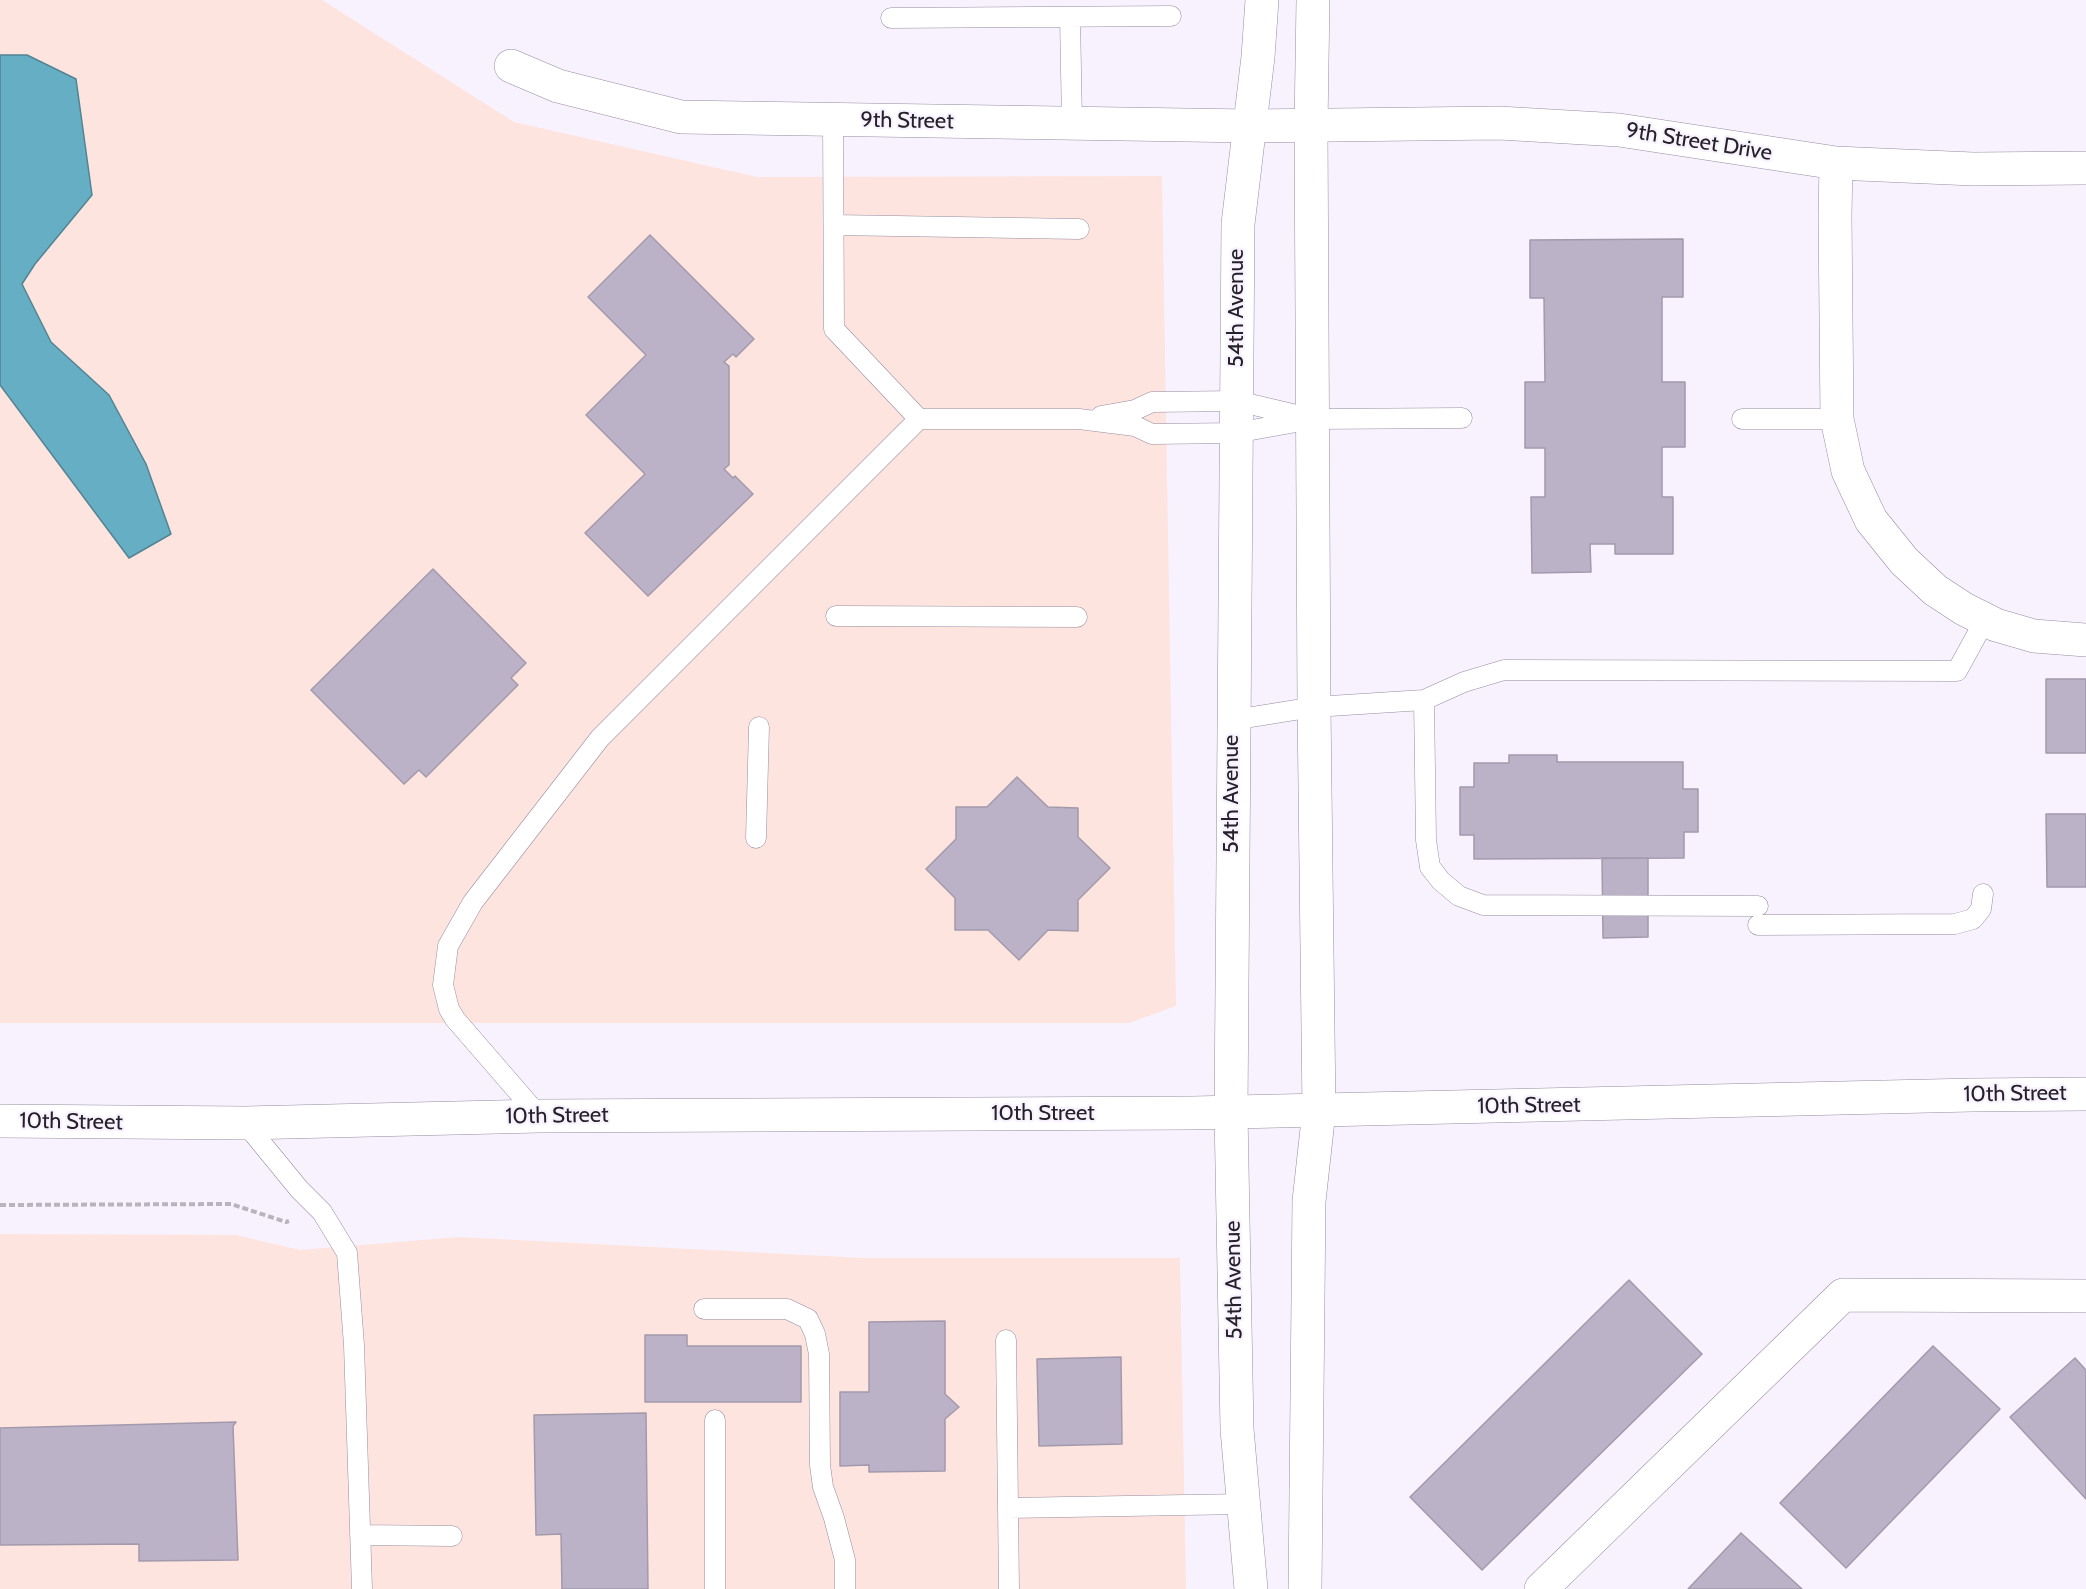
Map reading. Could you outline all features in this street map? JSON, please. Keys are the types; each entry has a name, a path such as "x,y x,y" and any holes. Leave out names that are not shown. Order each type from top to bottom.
{"street":[{"name":"54th Avenue","path":"1251,1589 1237,1429 1230,1113 1238,224 1262,0"},
{"path":"1305,1589 1309,1201 1319,1112 1314,706 1311,126 1313,0"},
{"name":"9th Street","path":"511,66 558,86 681,117 1311,126"},
{"name":"9th Street Drive","path":"1311,126 1499,123 1619,130 1836,163 1973,169 2086,168"},
{"path":"1836,163 1838,419 1848,471 1870,520 1904,561 1935,590 1985,620 2034,636 2086,640"},
{"name":"10th Street","path":"0,1121 245,1123 539,1116 1319,1112 2086,1094"},
{"path":"1541,1589 1843,1295 2086,1296"}],"lane":[{"path":"891,18 1171,16"},
{"path":"1070,17 1072,123"},
{"path":"832,120 834,328 919,419"},
{"path":"834,225 1079,229"},
{"path":"1079,419 1135,410 1152,402 1237,401 1313,419"},
{"path":"539,1116 455,1019 449,1009 443,985 448,946 473,902 600,738 919,419 1079,419 1135,426 1152,434 1235,433 1313,419 1462,418"},
{"path":"1742,419 1838,419"},
{"path":"836,616 1077,617"},
{"path":"1233,720 1314,706 1424,700 1464,682 1504,670 1957,672 1985,620"},
{"path":"1424,700 1426,840 1430,867 1441,881 1459,896 1483,905 1955,924 1973,919 1980,909 1983,894"},
{"path":"756,838 759,727"},
{"path":"245,1123 299,1189 322,1212 346,1253 354,1345 362,1589"},
{"path":"704,1309 787,1309 808,1319 815,1334 819,1354 820,1465 823,1487 845,1560 845,1589"},
{"path":"1006,1340 1009,1589"},
{"path":"715,1420 715,1589"},
{"path":"1008,1508 1245,1504"},
{"path":"360,1534 452,1536"}],"path":[{"path":"0,1205 231,1204 286,1222 322,1212"}],"shaded area":[{"path":"0,0 322,0 514,122 757,177 1162,176 1176,1006 1129,1023 0,1023"},
{"path":"0,1234 236,1235 300,1250 459,1237 864,1258 1180,1258 1186,1589 0,1589"}],"water":[{"path":"0,55 27,55 76,79 92,195 35,264 22,284 51,342 109,395 146,464 171,534 129,558 0,385"}],"building":[{"path":"650,235 754,339 736,357 733,354 724,362 729,366 729,465 724,469 733,478 735,476 753,494 648,596 585,533 645,474 586,415 646,355 588,297"},
{"path":"1683,239 1683,297 1662,297 1662,382 1685,382 1685,447 1662,447 1662,497 1673,497 1673,554 1615,554 1615,544 1590,544 1591,572 1532,573 1531,497 1545,497 1545,448 1525,448 1525,382 1545,382 1544,298 1530,298 1530,240"},
{"path":"433,569 526,663 511,678 518,685 426,777 419,770 404,784 311,690"},
{"path":"2046,679 2086,679 2086,753 2046,753"},
{"path":"1509,755 1557,755 1557,762 1683,762 1683,789 1698,789 1698,832 1684,832 1684,858 1474,859 1474,835 1460,835 1460,787 1474,787 1474,763 1509,763"},
{"path":"1017,777 1048,807 1078,808 1078,837 1110,868 1078,900 1078,931 1048,930 1019,960 988,930 955,930 955,898 926,869 956,839 956,807 987,807"},
{"path":"2046,814 2086,814 2086,887 2047,887"},
{"path":"1602,858 1648,858 1648,937 1603,938"},
{"path":"1629,1280 1702,1354 1482,1570 1410,1497"},
{"path":"945,1321 945,1394 959,1407 945,1419 945,1471 869,1472 869,1465 840,1466 840,1392 869,1392 869,1322"},
{"path":"645,1335 687,1335 687,1346 801,1346 801,1402 645,1402"},
{"path":"1933,1346 2000,1409 1846,1568 1780,1503"},
{"path":"1121,1357 1122,1444 1039,1446 1037,1359"},
{"path":"2075,1358 2086,1370 2086,1499 2010,1417"},
{"path":"646,1413 648,1589 562,1589 561,1534 536,1535 534,1415"},
{"path":"236,1422 233,1426 238,1560 139,1561 139,1544 0,1545 0,1428"},
{"path":"1741,1533 1802,1589 1688,1589"}]}
